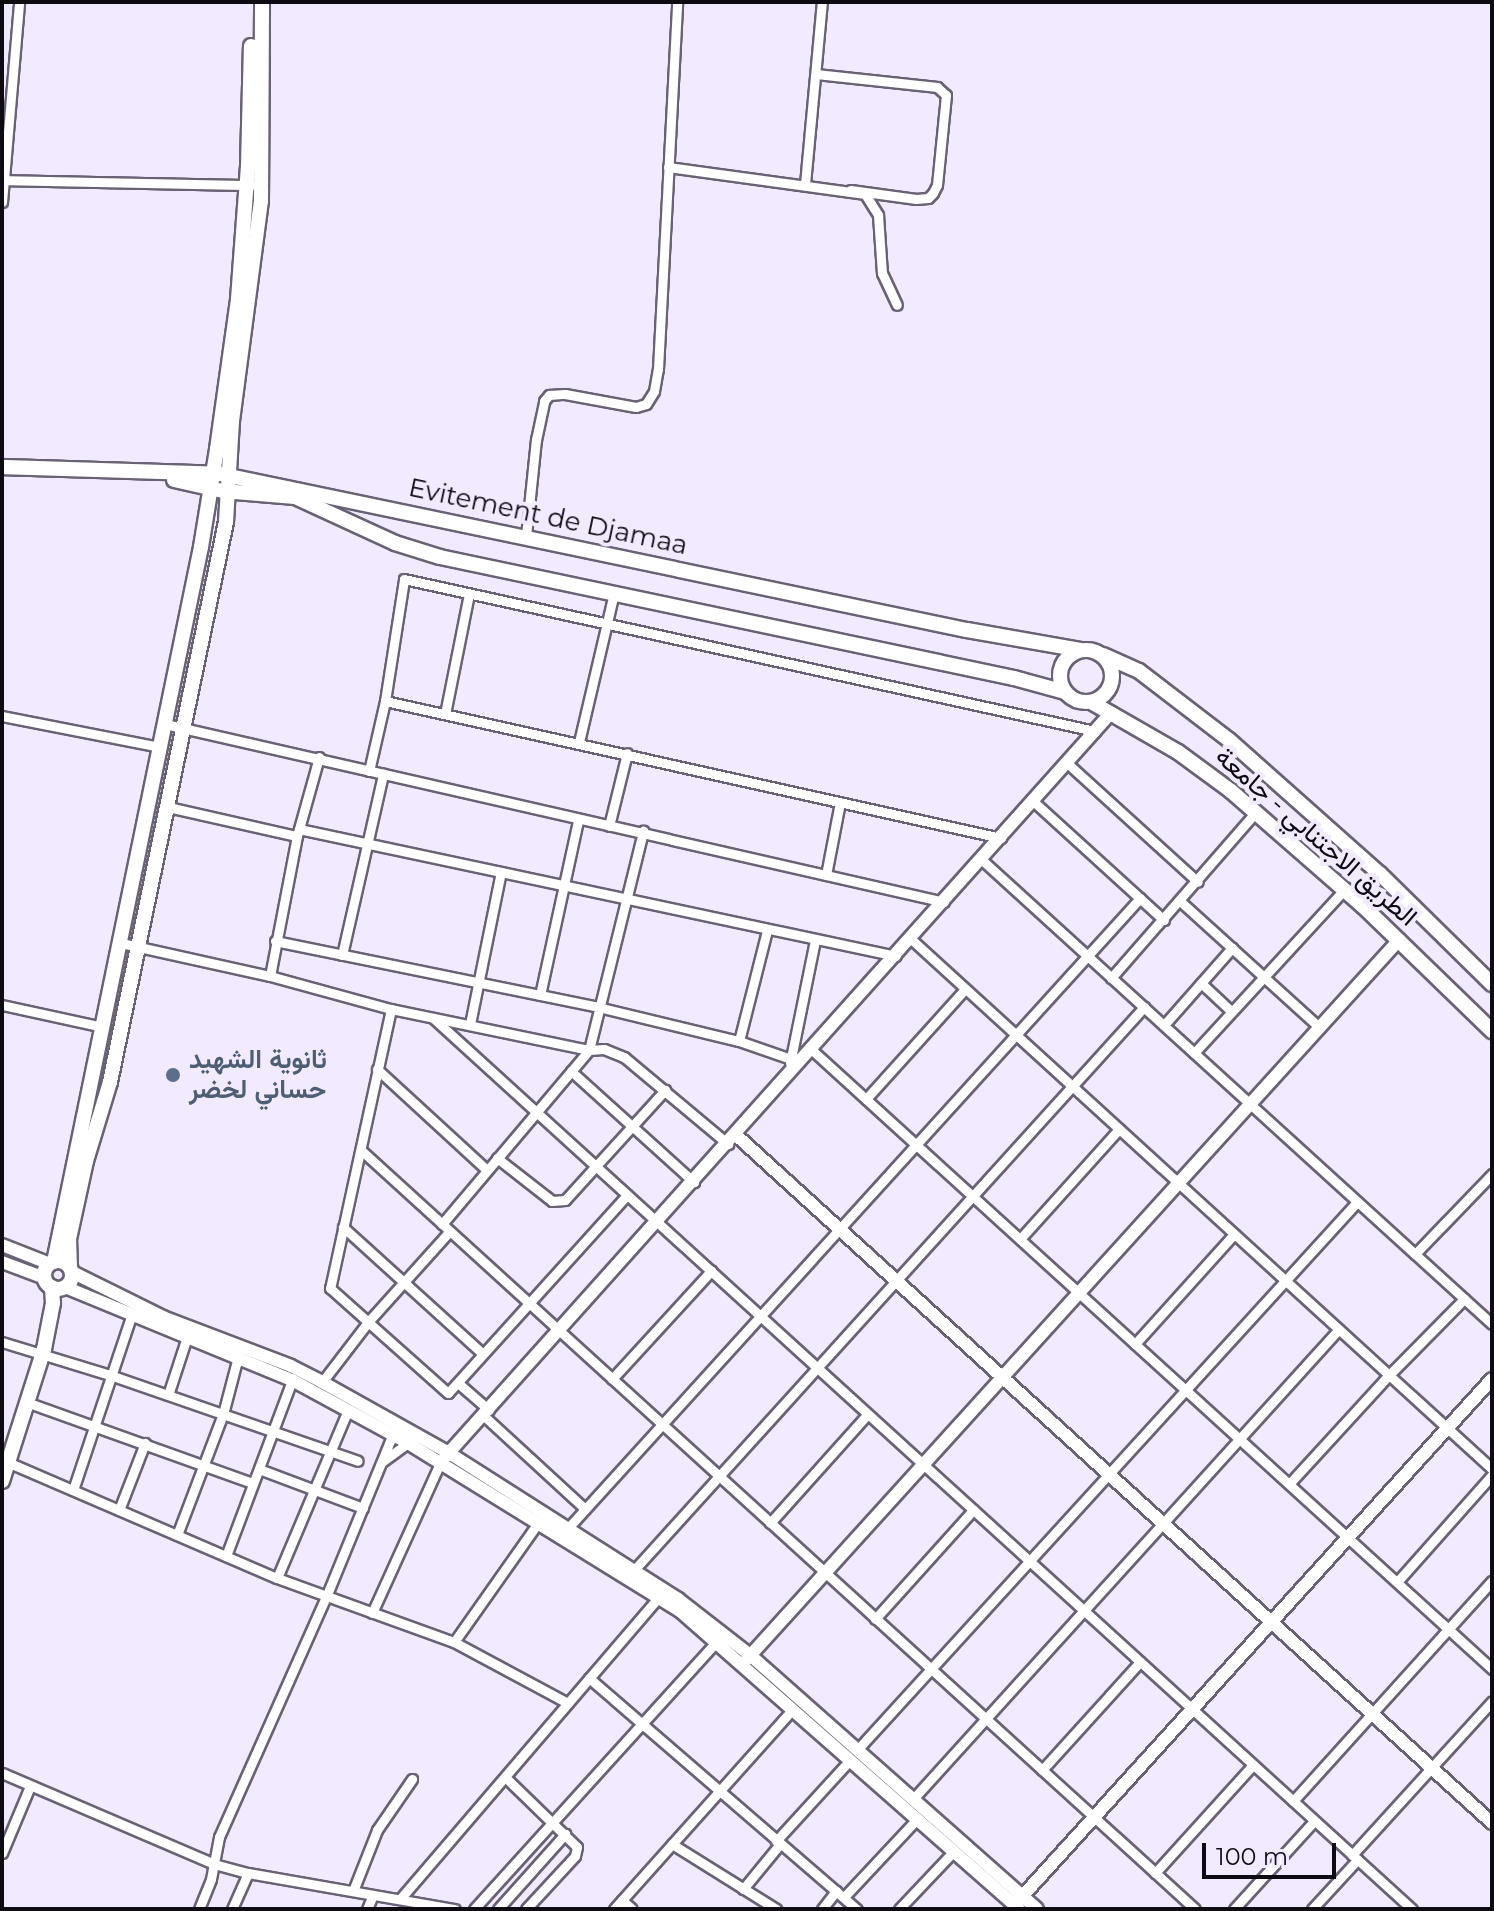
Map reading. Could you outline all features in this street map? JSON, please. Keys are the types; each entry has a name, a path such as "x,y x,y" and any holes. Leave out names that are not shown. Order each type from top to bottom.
{"main road":[{"path":"2,1481 6,1461 60,1309 54,1278 201,547 254,185 252,2"},
{"path":"54,1278 72,1279 69,1239 87,1156 108,1088 226,522 254,185 262,2"},
{"name":"Evitement de Djamaa","path":"2,470 109,480 181,481 228,476 967,630 1080,650"},
{"name":"Evitement de Djamaa","path":"210,480 228,491 295,497 410,549 1014,678 1065,692"},
{"path":"1080,650 1103,655 1112,672 1112,682 1100,698 1091,702 1072,699 1065,692 1059,672 1063,662 1080,650"},
{"name":"الطريق الاجتنابي - جامعة","path":"1103,655 1139,671 1220,733 1411,903 1492,984"},
{"name":"الطريق الاجتنابي - جامعة","path":"1091,702 1178,752 1256,812 1345,889 1492,1031"}],"street":[{"path":"2,202 19,2"},
{"path":"526,536 536,440 544,401 549,395 565,394 636,407 646,404 654,391 677,2"},
{"path":"805,184 822,2"},
{"path":"668,167 916,199 928,198 937,185 946,95 937,87 816,74"},
{"path":"3,180 254,185"},
{"path":"851,190 865,194 878,215 882,273 897,305"},
{"path":"369,771 385,701 404,579 1095,731"},
{"path":"579,742 614,593"},
{"path":"445,714 469,594"},
{"path":"385,701 1001,838"},
{"path":"372,1613 445,1458 561,1332 1111,713"},
{"path":"2,716 160,747"},
{"path":"165,724 944,902"},
{"path":"609,826 627,753"},
{"path":"270,976 298,833 319,757"},
{"path":"1066,762 1198,882"},
{"path":"342,955 383,774"},
{"path":"1033,801 1164,920"},
{"path":"826,875 840,802"},
{"path":"168,807 366,844 896,956"},
{"path":"1111,978 1256,812"},
{"path":"540,995 578,820"},
{"path":"442,1224 589,1050 643,831"},
{"path":"982,860 1492,1324"},
{"path":"470,1024 501,872"},
{"path":"1194,1053 1345,889"},
{"path":"568,1528 1140,898"},
{"path":"1180,901 1320,1028"},
{"path":"739,1041 767,930"},
{"path":"911,939 1492,1469"},
{"path":"787,1078 815,940"},
{"path":"746,1659 1399,940"},
{"path":"275,941 598,1007 739,1041 791,1059"},
{"path":"121,943 270,976 391,1009 589,1050 604,1049 624,1057 732,1139 839,1229 1492,1823"},
{"path":"1164,1025 1232,948"},
{"path":"1201,983 1231,1011"},
{"path":"866,1099 965,989"},
{"path":"2,1005 103,1027"},
{"path":"634,1570 1144,1007"},
{"path":"391,1009 330,1288 448,1393 627,1195"},
{"path":"433,1018 1412,1909"},
{"path":"812,1050 1348,1538 1490,1662"},
{"path":"377,1069 487,1170"},
{"path":"571,1071 694,1182"},
{"path":"497,1158 559,1202 665,1090"},
{"path":"1020,1239 1119,1129"},
{"path":"362,1151 1195,1909"},
{"path":"1415,1254 1492,1174"},
{"path":"743,1889 778,1842 930,1669 1357,1202"},
{"path":"343,1227 482,1353"},
{"path":"322,1382 368,1322 450,1231"},
{"path":"1135,1344 1234,1234"},
{"path":"2,1245 54,1278 292,1380 348,1410 396,1429 408,1443 445,1458 538,1523 662,1594"},
{"path":"2,1262 54,1278"},
{"path":"71,1270 149,1311 291,1366 322,1382 634,1570 746,1659 854,1755 917,1819 1017,1905 1037,1909"},
{"path":"612,1379 711,1271"},
{"path":"1289,1484 1464,1299"},
{"path":"73,1490 132,1314"},
{"path":"913,1799 1339,1329"},
{"path":"168,1395 187,1337"},
{"path":"2,1342 44,1352 358,1461"},
{"path":"177,1535 223,1414 238,1357"},
{"path":"1017,1905 1492,1379"},
{"path":"226,1556 292,1380"},
{"path":"458,1383 585,1509"},
{"path":"29,1403 253,1483"},
{"path":"277,1578 348,1410"},
{"path":"770,1523 867,1415"},
{"path":"199,1909 214,1864 219,1837 326,1597 396,1429"},
{"path":"119,1510 145,1443"},
{"path":"381,1464 408,1443"},
{"path":"6,1461 277,1578 454,1642 568,1703"},
{"path":"259,1469 363,1508"},
{"path":"1397,1582 1492,1475"},
{"path":"875,1619 973,1510"},
{"path":"454,1642 538,1523"},
{"path":"1293,1801 1492,1581"},
{"path":"400,1899 662,1594"},
{"path":"474,1909 720,1637"},
{"path":"746,1659 793,1709 913,1799 1017,1905"},
{"path":"1042,1770 1140,1662"},
{"path":"589,1678 857,1909"},
{"path":"1312,1909 1492,1701"},
{"path":"614,1909 793,1709"},
{"path":"1155,1873 1253,1765"},
{"path":"2,1773 214,1864 248,1873 455,1909"},
{"path":"505,1777 577,1847 575,1856 526,1909"},
{"path":"353,1891 377,1830 412,1779"},
{"path":"2,1853 30,1786"},
{"path":"822,1909 917,1819"},
{"path":"1234,1909 1314,1821"},
{"path":"498,1909 565,1834"},
{"path":"672,1844 776,1909"},
{"path":"899,1909 954,1851"},
{"path":"232,1909 248,1873"},
{"path":"367,1909 373,1895"},
{"path":"622,1900 632,1909"},
{"path":"1395,1909 1402,1901"}],"place":[{"name":"ثانوية الشهيد حساني لخضر","path":"173,1075"}]}
